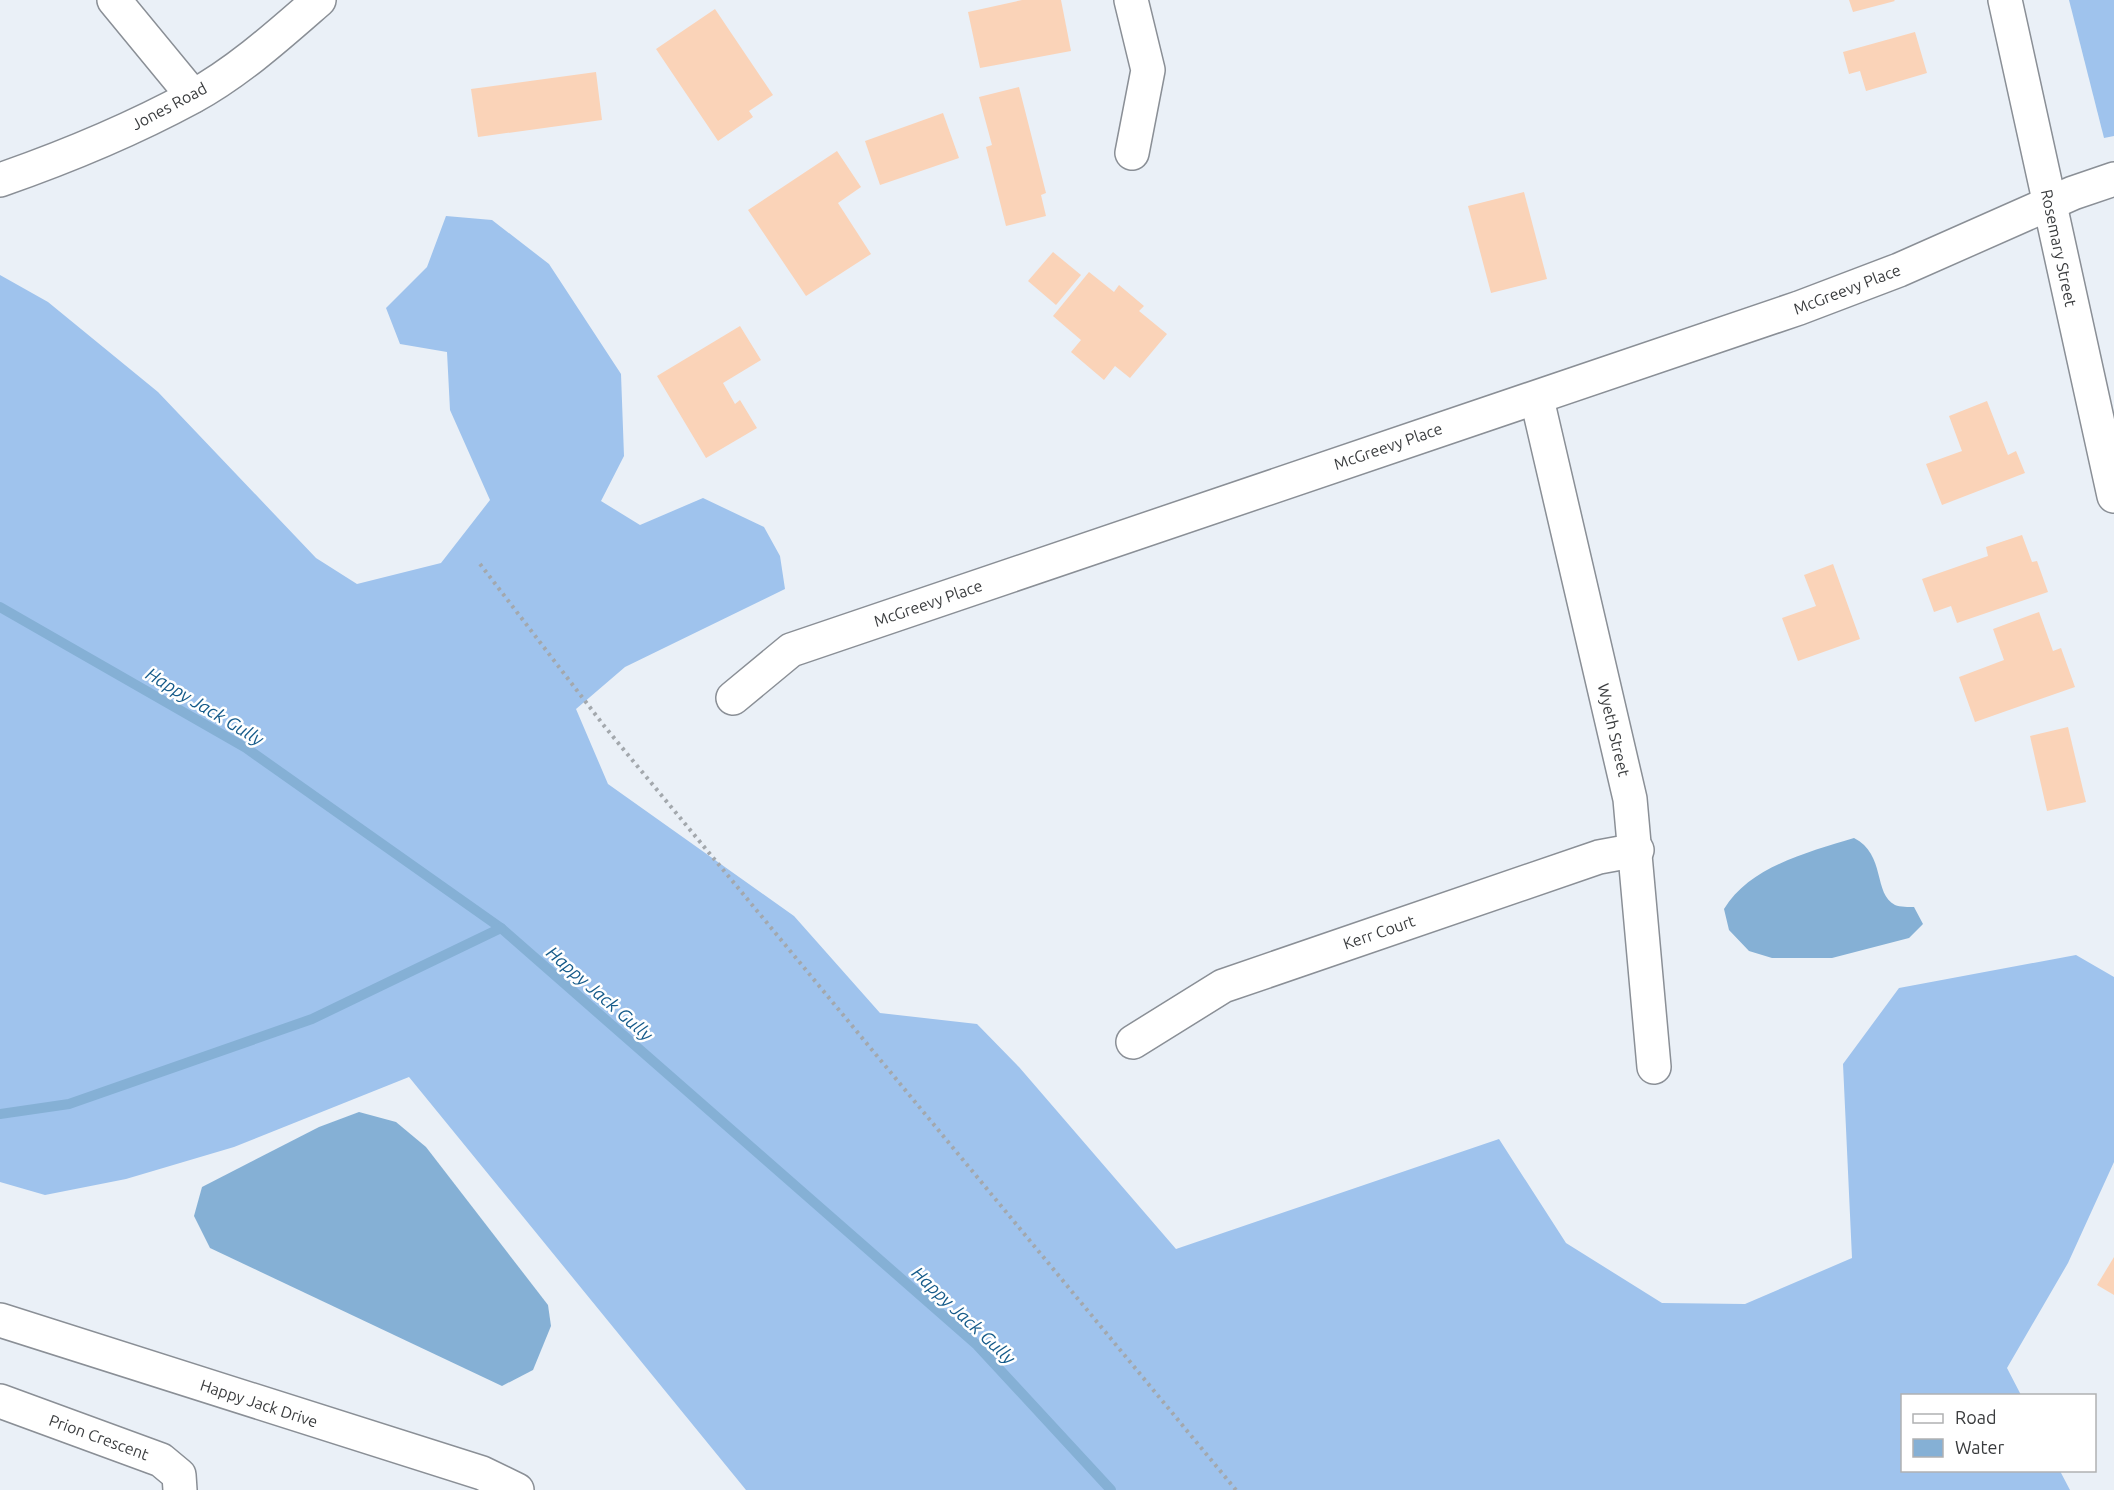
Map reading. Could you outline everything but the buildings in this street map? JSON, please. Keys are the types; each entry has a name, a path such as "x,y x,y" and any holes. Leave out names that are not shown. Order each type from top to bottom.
{"street":[{"path":"114,0 193,96"},
{"name":"Jones Road","path":"0,180 74,154 193,96 237,67 319,0"},
{"path":"1131,0 1148,70 1132,153"},
{"name":"Rosemary Street","path":"2005,0 2114,496"},
{"name":"McGreevy Place","path":"733,698 791,650 1479,415 1537,399 1788,312 1899,270 2049,203 2114,179"},
{"name":"Wyeth Street","path":"1537,399 1630,799 1637,850 1653,1067"},
{"name":"Kerr Court","path":"1133,1042 1223,986 1599,857 1637,850"},
{"name":"Happy Jack Drive","path":"0,1320 482,1473 517,1490"},
{"name":"Prion Crescent","path":"0,1401 161,1460 179,1475 180,1490"}],"path":[{"path":"480,564 605,727 1236,1490"}],"shaded area":[{"path":"2069,0 2114,0 2114,136 2104,138"},
{"path":"446,216 492,220 549,264 621,374 624,456 601,501 640,525 703,498 764,527 780,556 785,589 625,667 576,709 608,784 794,916 880,1013 977,1024 1019,1067 1176,1249 1499,1139 1566,1243 1662,1303 1745,1304 1852,1258 1843,1064 1899,988 2076,955 2114,977 2114,1162 2068,1263 2007,1368 2020,1394 1901,1394 1901,1472 2061,1472 2070,1490 746,1490 409,1077 234,1147 126,1179 45,1195 0,1182 0,275 48,302 158,392 316,558 357,584 441,563 490,500 450,410 447,352 400,344 386,308 427,267"}],"water":[{"path":"1854,838 1871,854 1888,900 1897,906 1914,907 1923,924 1909,938 1832,958 1772,958 1749,951 1729,930 1724,909 1735,894 1749,882 1765,871 1800,855"},
{"path":"359,1112 396,1122 426,1147 548,1305 551,1326 533,1370 502,1386 210,1248 194,1216 202,1187 319,1127"}],"waterway":[{"name":"Happy Jack Gully","path":"0,607 246,748 501,928 977,1345 1111,1490"},
{"path":"0,1114 69,1104 312,1019 501,928"}]}
